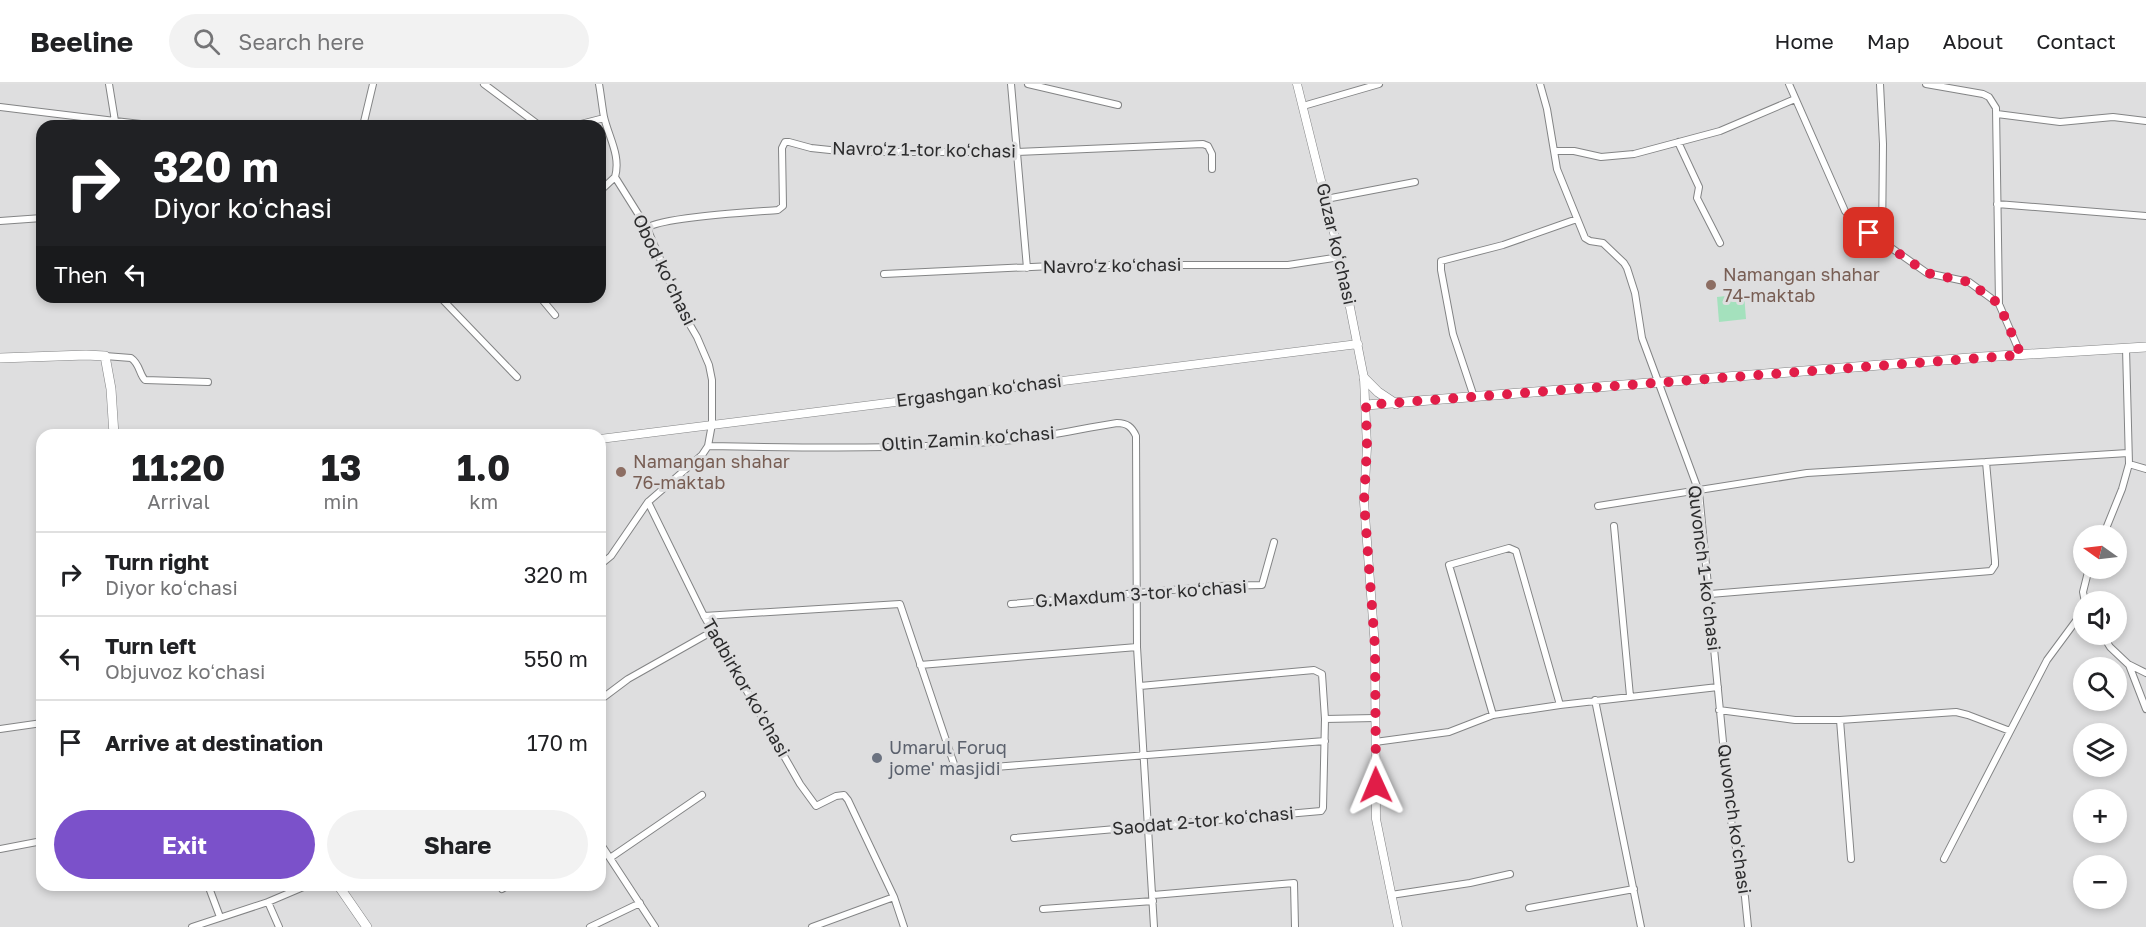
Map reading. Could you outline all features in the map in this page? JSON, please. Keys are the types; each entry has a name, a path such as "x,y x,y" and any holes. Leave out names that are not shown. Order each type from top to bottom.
{"main road":[{"path":"1366,405 2146,347"},
{"path":"0,358 105,356 111,389 114,429"},
{"path":"1364,378 1378,392 1396,404"},
{"path":"342,891 367,927"}],"street":[{"path":"0,106 115,120 108,84"},
{"path":"364,120 373,84"},
{"path":"484,84 532,120"},
{"name":"Obod koʻchasi","path":"599,84 604,118"},
{"path":"1011,84 1027,268"},
{"path":"1028,84 1118,105"},
{"name":"Guzar koʻchasi","path":"1298,84 1340,257 1364,378 1367,447 1364,501 1375,647 1376,819 1398,927"},
{"path":"1303,106 1379,84"},
{"path":"1474,397 1453,334 1441,261 1503,245 1577,219 1557,169 1540,84"},
{"path":"1789,84 1845,211 1853,220 1927,273 1969,282 1999,304"},
{"path":"1880,84 1883,144 1882,242"},
{"path":"1926,84 1983,94 1993,102 1997,114 1999,304 2021,355"},
{"path":"1555,152 1574,151 1601,157 1634,154 1720,131 1795,99"},
{"path":"1997,114 2060,122 2113,117 2146,121"},
{"path":"596,120 604,118"},
{"name":"Obod koʻchasi","path":"606,124 618,168 615,177 647,228 683,313 703,348 712,380 712,424"},
{"name":"Navroʻz 1-tor koʻchasi","path":"647,228 652,224 687,218 781,209 783,206 782,148 785,142 849,153 1017,152 1203,144 1208,146 1212,154 1212,169"},
{"path":"1678,142 1699,187 1697,198 1720,243"},
{"path":"606,185 615,177"},
{"path":"1326,199 1415,182"},
{"path":"1997,204 2146,216"},
{"path":"0,221 36,218"},
{"name":"Quvonch 1-koʻchasi","path":"1577,219 1585,238 1604,243 1624,263 1635,293 1642,338 1699,492 1719,710"},
{"name":"Navroʻz koʻchasi","path":"884,274 1073,265 1288,265 1340,257"},
{"path":"446,303 517,377"},
{"path":"545,303 555,315"},
{"name":"Ergashgan koʻchasi","path":"606,438 1358,344"},
{"path":"2107,525 2129,464 2126,348"},
{"path":"105,356 131,358 140,368 142,377 150,381 208,382"},
{"name":"Oltin Zamin koʻchasi","path":"708,446 806,448 944,445 1023,439 1123,423 1133,429 1136,436 1136,592"},
{"path":"606,560 648,502 702,455 708,446 712,424"},
{"path":"1598,506 1699,492 1745,482 1807,473 2128,453"},
{"path":"1710,594 1991,571 1995,565 1986,462"},
{"path":"2129,464 2146,469"},
{"name":"Tadbirkor koʻchasi","path":"648,502 704,616 800,784 816,806 836,796 844,795 848,800 894,897 904,927"},
{"path":"1614,526 1630,696"},
{"name":"G.Maxdum 3-tor koʻchasi","path":"1011,604 1136,592 1262,585 1274,542"},
{"path":"1493,715 1449,565 1509,548 1516,551 1560,705"},
{"path":"1136,592 1137,647 1155,927"},
{"path":"704,616 900,604 956,771 1324,741 1322,674 1314,670 1140,686"},
{"path":"1944,859 2047,660 2073,625"},
{"path":"606,696 628,679 713,631"},
{"path":"2109,645 2129,665 2146,673"},
{"path":"920,665 1137,647"},
{"path":"2129,665 2146,710"},
{"path":"1375,742 1449,732 1493,715 1595,700 1718,687"},
{"path":"1595,700 1641,927"},
{"path":"1719,710 1795,720 1840,720 1956,712 1968,714 2010,731"},
{"name":"Quvonch koʻchasi","path":"1719,710 1730,815 1748,927"},
{"path":"1325,719 1375,718"},
{"path":"1840,720 1851,859"},
{"path":"0,729 36,724"},
{"name":"Saodat 2-tor koʻchasi","path":"1014,838 1321,811 1325,804 1324,741"},
{"path":"610,858 702,795"},
{"path":"0,849 36,843"},
{"path":"606,852 655,927"},
{"path":"1391,895 1470,884 1510,874"},
{"path":"1042,909 1294,883 1295,927"},
{"path":"1529,908 1634,889"},
{"path":"210,891 219,917"},
{"path":"192,927 294,891"},
{"path":"812,927 894,897"},
{"path":"268,902 279,927"},
{"path":"590,927 640,903"}],"green space":[{"path":"1744,294 1746,319 1719,322 1717,297"}],"place":[{"name":"Namangan shahar 74-maktab","path":"1711,285"},
{"name":"Namangan shahar 76-maktab","path":"621,472"},
{"name":"Umarul Foruq jome' masjidi","path":"877,758"}],"route":[{"path":"1376,785 1375,647 1364,501 1367,447 1366,405 2021,355 1999,304 1969,282 1927,273 1869,233"}]}
